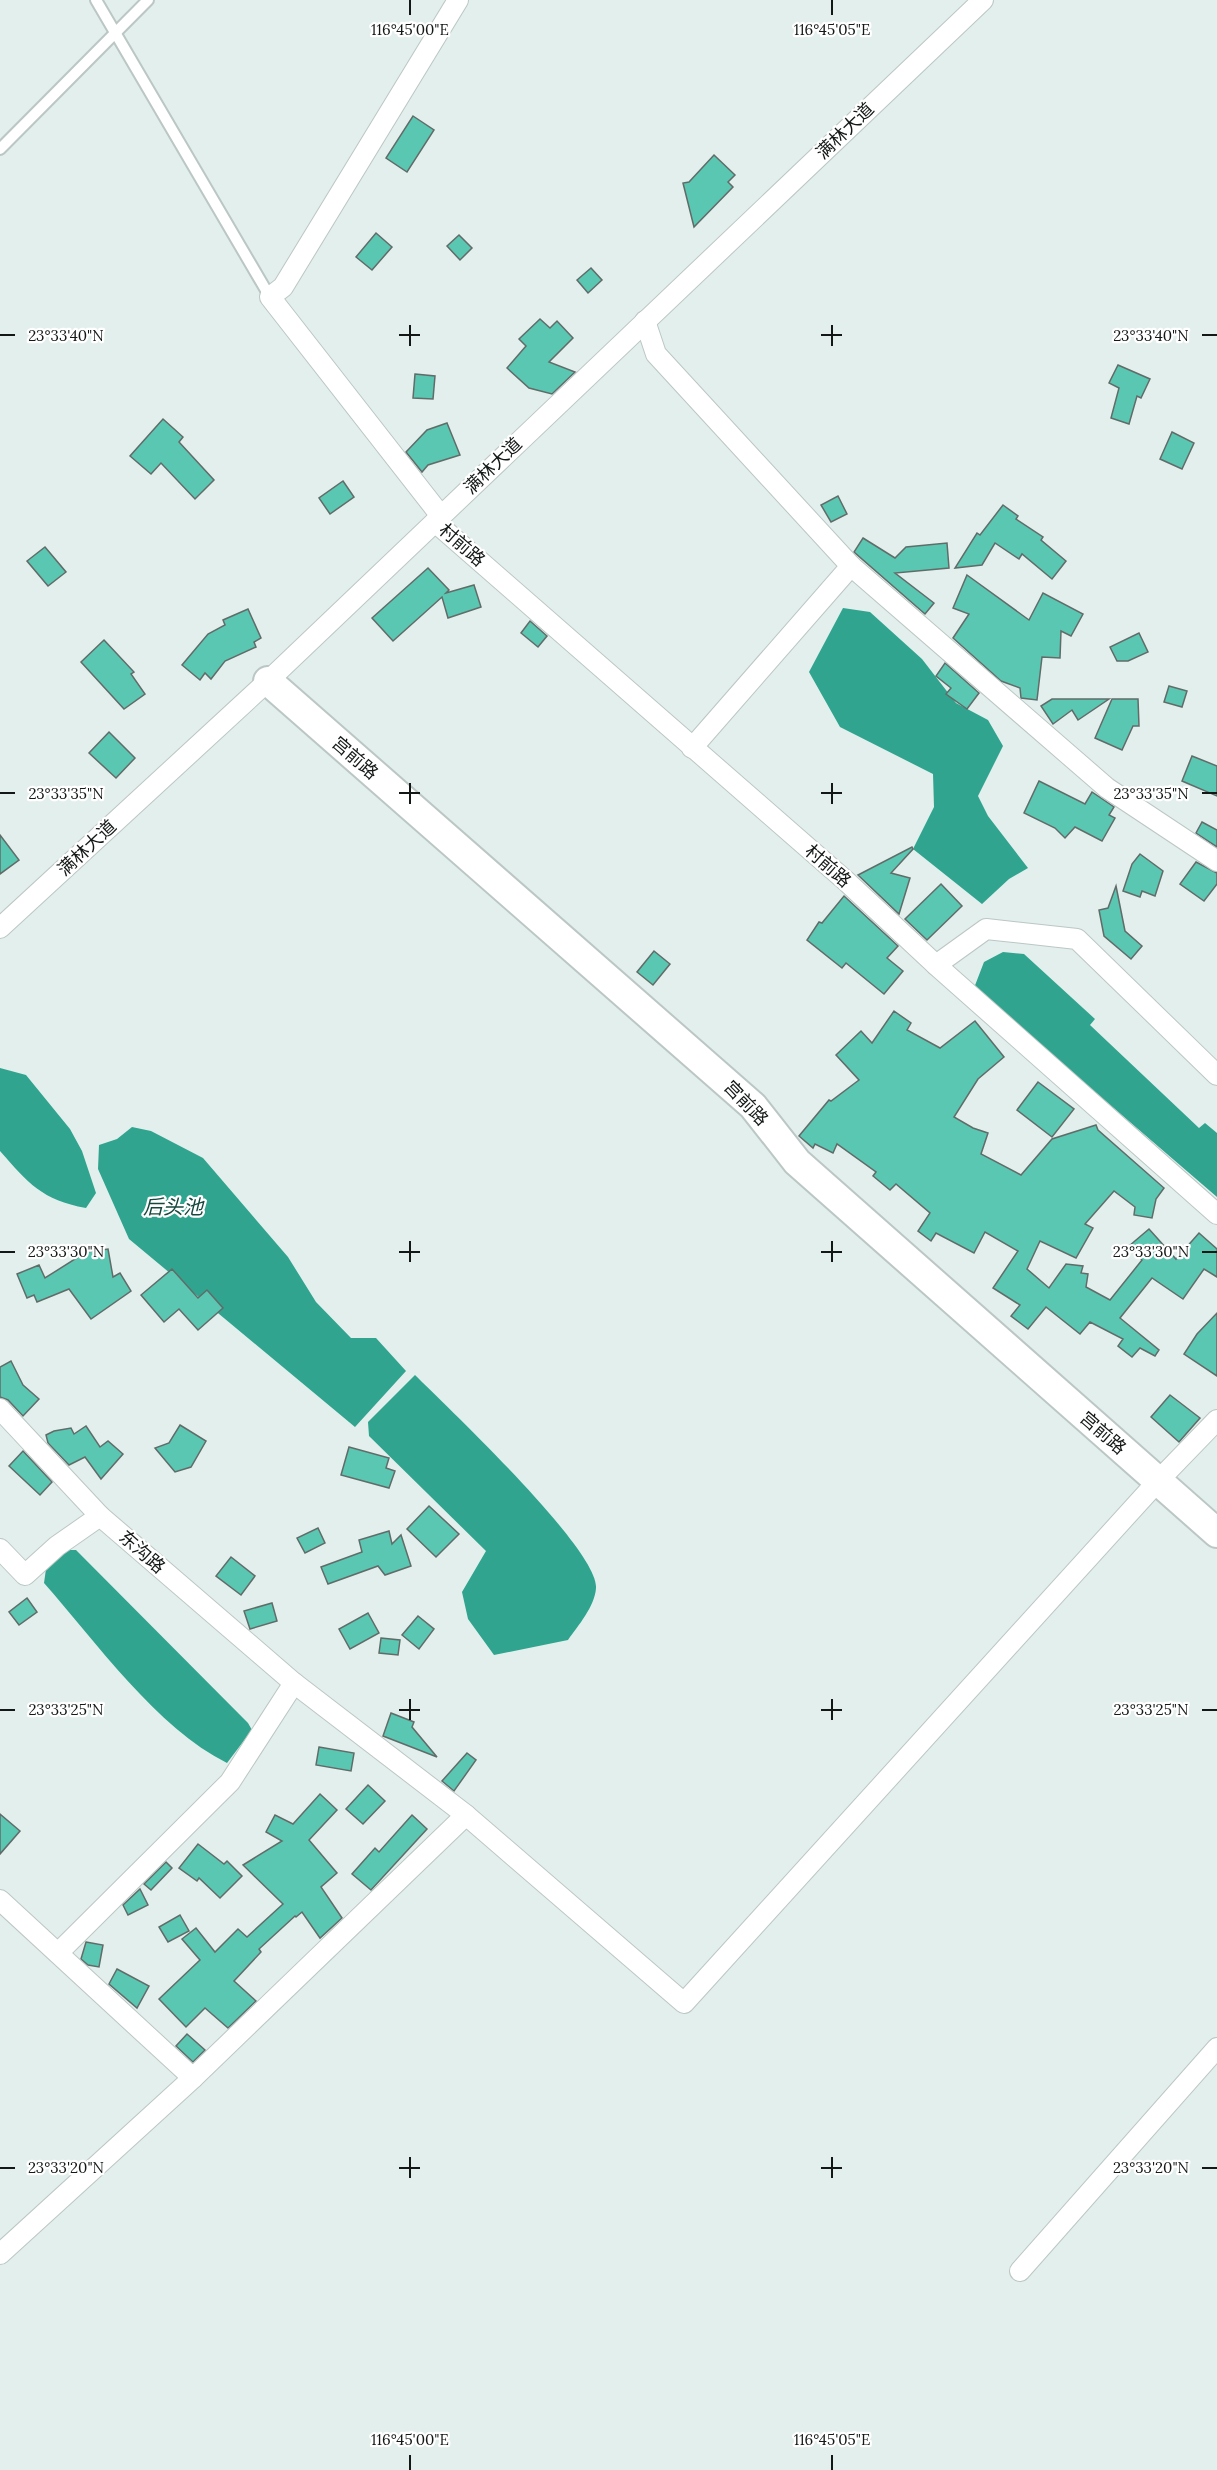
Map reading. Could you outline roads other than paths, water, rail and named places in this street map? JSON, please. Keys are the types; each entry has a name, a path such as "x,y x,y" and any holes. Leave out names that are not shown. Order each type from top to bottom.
{"street":[{"path":"270,297 283,287 458,0"},
{"name":"满林大道","path":"0,928 268,681 982,0"},
{"name":"村前路","path":"270,297 438,519 1217,1214"},
{"path":"645,321 656,354 851,566 1107,788 1217,861"},
{"path":"692,748 851,566"},
{"name":"宫前路","path":"268,681 753,1106 797,1162 1217,1533"},
{"path":"936,965 986,929 1077,939 1217,1075"},
{"name":"东沟路","path":"0,1409 100,1516 294,1683 466,1815 684,2003 1158,1481"},
{"path":"1158,1481 1217,1420"},
{"path":"0,1549 25,1575 57,1546 100,1516"},
{"path":"58,1953 230,1782 294,1683"},
{"path":"0,2254 193,2078 466,1815"},
{"path":"0,1900 193,2078"},
{"path":"1020,2271 1217,2048"}],"lane":[{"path":"96,0 270,297"},
{"path":"0,149 148,0"}],"water":[{"path":"843,608 870,612 922,659 956,703 988,720 1003,746 978,796 988,816 1028,868 1009,879 982,904 913,849 934,807 933,774 840,727 809,672"},
{"path":"1003,952 1024,954 1095,1019 1090,1025 1199,1128 1205,1123 1217,1133 1217,1197 974,988 984,962"},
{"path":"0,1068 26,1075 70,1129 82,1151 96,1193 86,1208 71,1205 47,1195 28,1181 0,1151"},
{"name":"后头池","path":"132,1127 151,1131 203,1158 288,1257 316,1302 351,1338 376,1338 406,1371 355,1427 129,1239 98,1169 99,1145 117,1139"},
{"path":"415,1375 519,1479 573,1543 590,1569 596,1588 593,1602 568,1640 494,1655 468,1619 462,1592 486,1551 369,1436 368,1422"},
{"path":"64,1550 76,1550 248,1723 252,1730 227,1763 201,1748 152,1706 106,1657 44,1583 46,1569"}]}
